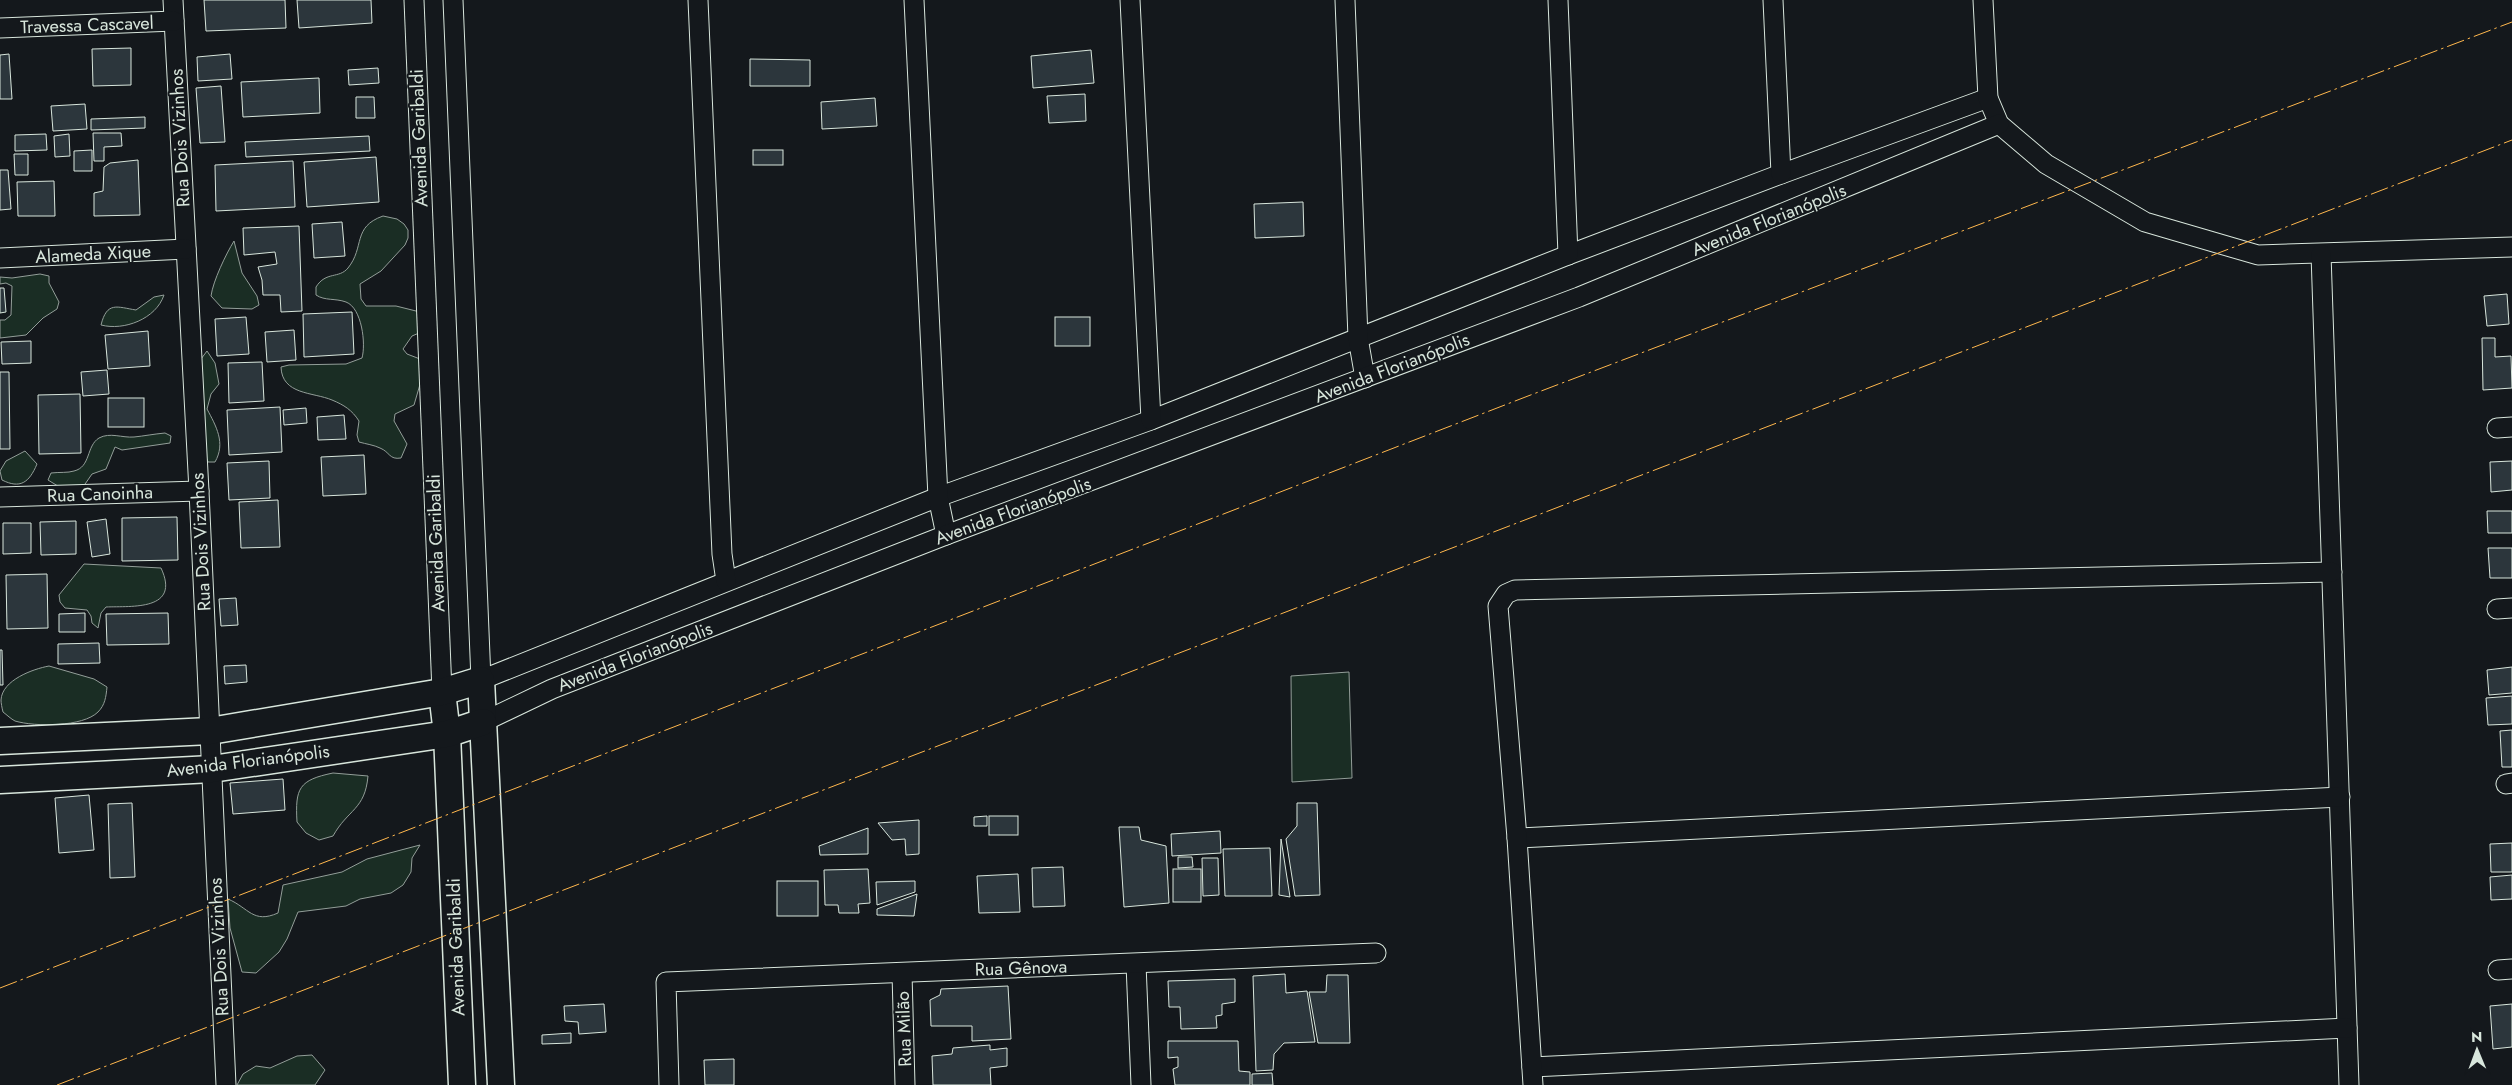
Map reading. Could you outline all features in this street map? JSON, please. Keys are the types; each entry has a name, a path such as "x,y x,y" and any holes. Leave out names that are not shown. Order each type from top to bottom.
{"street":[{"name":"Rua Dois Vizinhos","path":"172,0 199,491 226,1085"},
{"name":"Avenida Garibaldi","path":"414,0 442,692 447,734 462,1085"},
{"path":"453,0 480,680 502,1085"},
{"path":"698,0 722,544 726,581"},
{"path":"914,0 938,497 946,535"},
{"path":"1130,0 1151,420"},
{"path":"1344,0 1358,338 1365,378"},
{"path":"1558,0 1568,255"},
{"path":"1773,0 1781,174"},
{"path":"1983,0 1988,98 1999,124 2046,164 2145,222 2258,255 2512,247"},
{"name":"Travessa Cascavel","path":"0,28 174,22"},
{"name":"Avenida Florianópolis","path":"480,680 938,497 1151,420 1568,255 1988,98"},
{"name":"Avenida Florianópolis","path":"0,780 212,769 447,734 482,722 552,689 946,535 1579,297 1999,124"},
{"name":"Alameda Xique","path":"0,258 186,250"},
{"path":"2321,254 2349,1085"},
{"name":"Rua Canoinha","path":"0,497 199,491"},
{"path":"2332,572 1515,590 1506,594 1498,606 1517,838 1532,1076 2347,1028"},
{"path":"0,741 210,731 442,692 480,680"},
{"path":"1517,838 2340,797"},
{"name":"Rua Gênova","path":"669,1085 666,982 1376,954"},
{"path":"1136,964 1141,1085"},
{"name":"Rua Milão","path":"902,973 905,1085"}],"green space":[{"path":"383,216 397,219 404,224 408,230 408,238 405,245 381,271 360,284 361,299 366,306 396,306 420,312 419,333 412,336 403,349 407,354 420,359 423,374 414,405 395,414 394,421 407,444 401,458 394,458 378,447 359,442 357,435 359,421 351,411 332,400 293,388 283,376 281,367 289,365 346,364 362,358 362,327 356,311 346,302 316,295 316,287 324,279 341,273 348,268 367,226"},
{"path":"234,241 242,273 257,296 259,305 252,309 222,308 211,296 220,268"},
{"path":"40,274 49,276 49,283 59,302 57,309 43,318 26,335 0,338 0,320 5,320 11,315 12,286 6,283 0,284 0,277 12,278"},
{"path":"164,295 154,311 147,317 119,326 101,325 106,312 114,307 136,310 154,297"},
{"path":"207,351 215,363 219,384 211,394 207,409 220,441 220,448 215,462 208,462 205,455 198,363"},
{"path":"165,433 171,436 170,443 122,450 115,447 106,469 92,474 83,487 66,491 48,480 51,473 69,472 79,469 86,461 92,446 103,436 134,437"},
{"path":"25,451 37,464 31,476 19,484 8,483 2,480 0,471 6,461"},
{"path":"84,564 161,568 165,582 164,592 159,599 140,606 106,607 101,613 98,628 92,623 91,616 87,610 65,608 60,602 59,595"},
{"path":"49,666 94,679 107,687 105,701 98,712 82,721 46,725 15,721 3,712 1,700 3,693 12,681 27,673"},
{"path":"1349,672 1352,778 1292,782 1291,676"},
{"path":"333,773 368,776 366,787 360,803 333,836 319,840 306,833 297,822 297,801 302,787 306,783"},
{"path":"420,845 412,858 411,872 403,885 391,893 360,899 346,906 298,912 287,939 279,952 256,973 242,972 230,928 228,899 252,914 263,917 270,916 278,913 283,885 342,872 367,859"},
{"path":"312,1055 325,1070 315,1085 237,1085 243,1074 256,1066 270,1068 297,1056"}],"building":[{"path":"204,0 285,0 286,28 206,31"},
{"path":"297,0 371,0 372,23 299,28"},
{"path":"131,48 131,85 93,86 92,49"},
{"path":"1091,50 1094,83 1033,88 1031,56"},
{"path":"9,54 12,99 0,99 0,55"},
{"path":"230,54 232,79 198,81 197,57"},
{"path":"750,59 810,60 810,86 750,86"},
{"path":"378,68 379,83 349,85 348,70"},
{"path":"319,78 320,113 243,117 241,82"},
{"path":"221,86 225,142 200,143 196,88"},
{"path":"1085,94 1086,121 1049,123 1047,96"},
{"path":"356,97 374,97 375,118 356,118"},
{"path":"875,98 877,126 822,129 821,102"},
{"path":"85,104 87,129 53,131 51,106"},
{"path":"145,117 145,128 91,130 91,119"},
{"path":"93,133 121,133 122,146 104,147 104,161 94,161"},
{"path":"46,134 47,150 15,151 15,135"},
{"path":"69,134 70,156 55,157 54,136"},
{"path":"369,136 370,151 246,157 245,142"},
{"path":"92,150 92,171 74,171 74,151"},
{"path":"753,150 783,150 783,165 753,165"},
{"path":"14,154 28,154 28,175 15,175"},
{"path":"376,157 379,202 307,207 304,162"},
{"path":"138,160 140,215 94,216 94,193 103,191 104,167 110,163"},
{"path":"293,161 295,207 216,211 215,165"},
{"path":"0,170 8,170 11,209 0,210"},
{"path":"54,181 55,216 18,216 17,182"},
{"path":"1303,202 1304,236 1255,238 1254,204"},
{"path":"342,222 345,256 314,258 312,224"},
{"path":"299,226 302,311 281,312 280,295 263,295 262,280 258,267 277,264 275,252 244,255 243,228"},
{"path":"0,288 4,288 6,312 0,313"},
{"path":"2507,294 2509,324 2487,326 2484,296"},
{"path":"352,312 354,354 304,357 303,314"},
{"path":"246,317 249,354 217,356 215,319"},
{"path":"1055,317 1090,317 1090,346 1055,346"},
{"path":"294,330 296,360 267,362 265,332"},
{"path":"148,331 150,366 108,369 105,335"},
{"path":"2482,338 2495,338 2495,357 2511,356 2512,388 2483,390"},
{"path":"31,341 31,363 2,364 1,342"},
{"path":"262,362 264,401 229,403 228,363"},
{"path":"107,370 109,394 83,396 81,372"},
{"path":"0,372 9,372 10,449 0,449"},
{"path":"80,394 81,453 39,454 38,395"},
{"path":"108,398 144,398 144,427 108,427"},
{"path":"280,407 282,452 229,455 227,410"},
{"path":"306,408 307,423 284,425 283,410"},
{"path":"344,415 346,439 318,440 317,417"},
{"path":"364,455 366,494 323,496 321,457"},
{"path":"269,461 270,498 229,500 227,463"},
{"path":"2512,461 2512,490 2491,492 2490,462"},
{"path":"278,500 280,547 241,548 239,502"},
{"path":"2487,511 2512,511 2512,533 2488,533"},
{"path":"177,517 178,560 122,561 122,518"},
{"path":"106,519 110,554 92,557 87,522"},
{"path":"76,521 76,554 41,555 40,522"},
{"path":"3,523 31,523 31,553 3,554"},
{"path":"2488,548 2512,548 2512,578 2490,578"},
{"path":"47,574 48,628 7,629 6,575"},
{"path":"236,598 238,625 221,626 219,599"},
{"path":"85,613 85,632 59,632 59,614"},
{"path":"168,613 169,644 107,645 106,614"},
{"path":"99,643 100,663 58,664 58,644"},
{"path":"0,650 2,650 3,685 0,685"},
{"path":"246,665 247,682 225,684 224,666"},
{"path":"2512,667 2512,693 2489,695 2487,670"},
{"path":"2512,696 2512,724 2488,725 2486,698"},
{"path":"2512,730 2512,767 2502,767 2500,731"},
{"path":"283,779 285,810 233,814 230,783"},
{"path":"89,795 94,850 59,853 55,798"},
{"path":"132,803 135,877 110,878 108,804"},
{"path":"1297,803 1317,803 1320,895 1295,896 1286,839 1297,826"},
{"path":"987,816 987,826 974,826 974,817"},
{"path":"989,816 1018,816 1018,835 989,835"},
{"path":"919,820 919,854 906,855 905,839 892,840 878,823"},
{"path":"1119,827 1139,827 1141,840 1166,846 1169,903 1124,907"},
{"path":"868,828 868,854 820,855 819,846"},
{"path":"1220,831 1221,853 1172,856 1171,834"},
{"path":"1281,839 1290,897 1279,895"},
{"path":"2512,843 2512,872 2491,872 2490,844"},
{"path":"1270,848 1272,896 1225,896 1223,849"},
{"path":"1178,857 1192,857 1193,867 1178,868"},
{"path":"1202,858 1218,858 1219,895 1203,896"},
{"path":"1063,867 1065,906 1033,907 1032,868"},
{"path":"868,869 870,903 858,904 859,913 839,913 838,905 825,905 824,870"},
{"path":"1173,869 1201,869 1201,902 1173,902"},
{"path":"1018,874 1020,912 979,913 977,876"},
{"path":"2512,875 2512,899 2491,900 2490,877"},
{"path":"777,881 818,881 818,916 777,916"},
{"path":"915,881 915,892 877,905 876,882"},
{"path":"917,894 914,916 877,915 877,909"},
{"path":"1285,974 1286,993 1307,991 1315,1042 1284,1043 1274,1054 1273,1070 1256,1071 1253,976"},
{"path":"1327,975 1348,975 1350,1043 1318,1043 1309,992 1326,992"},
{"path":"1235,979 1235,1002 1222,1004 1222,1015 1216,1016 1217,1028 1181,1029 1180,1007 1169,1007 1168,981"},
{"path":"1008,986 1011,1039 972,1041 972,1026 931,1026 930,1000 940,995 941,989"},
{"path":"604,1004 606,1032 579,1034 578,1022 565,1021 564,1006"},
{"path":"2512,1004 2512,1047 2493,1049 2490,1006"},
{"path":"571,1033 571,1043 542,1044 542,1035"},
{"path":"1168,1041 1238,1041 1239,1071 1250,1072 1250,1085 1175,1085 1173,1069 1178,1067 1178,1057 1168,1058"},
{"path":"990,1045 990,1050 1007,1048 1007,1066 990,1068 991,1085 933,1085 932,1056 952,1054 953,1048"},
{"path":"734,1059 734,1085 705,1085 704,1060"},
{"path":"1272,1073 1273,1085 1252,1085 1252,1074"}],"power":[{"path":"0,988 1528,396 2512,22"},
{"path":"57,1085 2512,140"}]}
